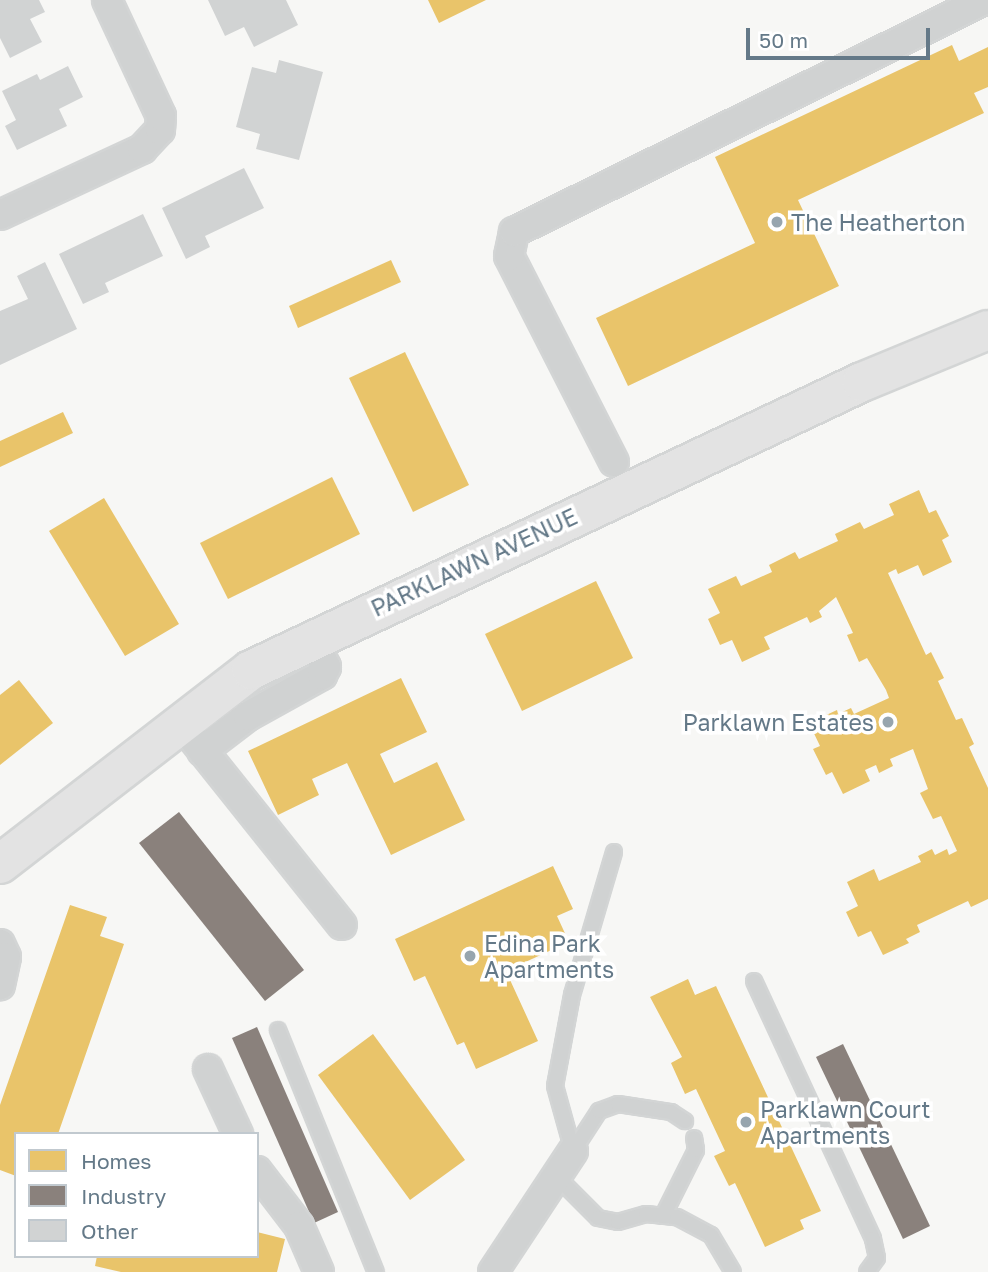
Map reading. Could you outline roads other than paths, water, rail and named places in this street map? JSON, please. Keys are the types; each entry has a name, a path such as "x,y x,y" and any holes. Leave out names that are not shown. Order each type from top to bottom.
{"street":[{"path":"0,215 153,142 161,116 107,0"},
{"path":"614,462 509,256 514,232 984,0"},
{"name":"PARKLAWN AVENUE","path":"0,864 179,721 251,670 312,638 862,382 988,330"},
{"path":"202,751 248,716 322,675 326,667 312,638"},
{"path":"179,721 342,925"},
{"path":"0,944 6,957 0,985"},
{"path":"208,1069 237,1132"},
{"path":"493,1272 573,1151"},
{"path":"259,1174 299,1226 319,1272"}],"lane":[{"path":"573,1151 555,1086 572,995 614,852"},
{"path":"754,981 873,1239 877,1258 867,1272"},
{"path":"278,1030 376,1272"},
{"path":"573,1151 599,1111 618,1104 671,1112 685,1121"},
{"path":"663,1216 696,1150 694,1138"},
{"path":"556,1176 598,1218 618,1222 646,1214 677,1217 711,1235 733,1272"}],"place":[{"name":"The Heatherton","path":"777,222"},
{"name":"Parklawn Estates","path":"888,722"},
{"name":"Edina Park Apartments","path":"470,956"},
{"name":"Parklawn Court Apartments","path":"746,1122"}]}
